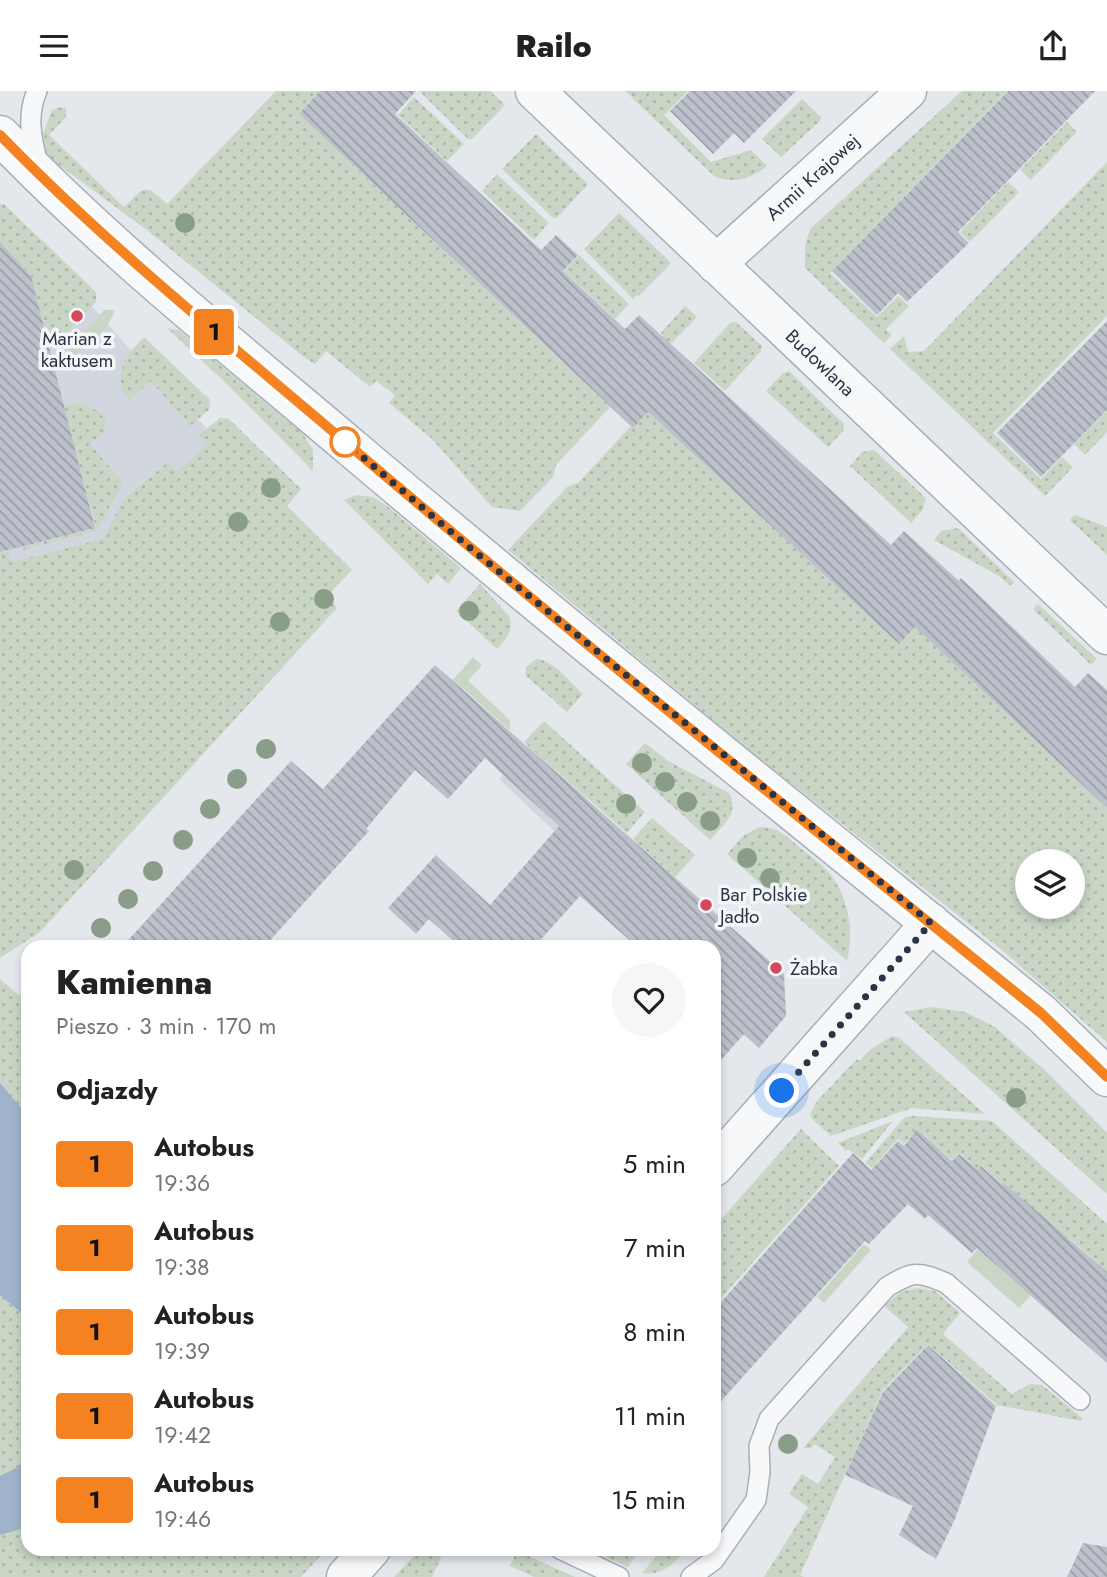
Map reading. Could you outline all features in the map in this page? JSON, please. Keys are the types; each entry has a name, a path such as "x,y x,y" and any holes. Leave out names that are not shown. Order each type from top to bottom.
{"street":[{"name":"Budowlana","path":"535,91 1107,635"},
{"name":"Armii Krajowej","path":"716,264 907,91"},
{"path":"0,135 125,256 475,552 1041,1013 1107,1077"},
{"path":"721,1159 931,923"},
{"path":"346,1577 365,1556"}],"lane":[{"path":"37,91 33,99 30,126 41,177"},
{"path":"721,1550 756,1500 760,1446 769,1419 887,1287 905,1276 925,1273 946,1283 1080,1400"},
{"path":"575,1556 620,1577"},
{"path":"691,1577 717,1556"}],"shaded area":[{"path":"0,203 162,385 269,488 0,653"},
{"path":"528,745 586,797 554,831 499,779"}],"green space":[{"path":"276,91 320,91 299,114 610,407 556,465 553,477 520,511 492,507 432,439 389,403 395,395 376,381 370,387 326,351 315,364 304,357 148,231 47,156 43,134 52,110 66,108 66,117 49,135 124,207 145,190 154,192 167,204"},
{"path":"419,91 490,91 505,105 472,139 468,139"},
{"path":"625,91 688,91 664,115 711,162 751,150 767,166 742,179 728,180 714,176"},
{"path":"962,91 1007,91 830,273 877,317 898,296 909,306 886,329 892,335 884,343 805,268 805,246 810,229"},
{"path":"414,97 464,144 447,161 398,115"},
{"path":"802,99 821,117 820,121 781,157 762,139"},
{"path":"1067,122 1077,132 1031,180 1020,170"},
{"path":"536,134 588,184 557,218 553,218 502,169"},
{"path":"1107,162 1107,316 993,433 1041,479 1062,457 1073,467 1045,496 890,349 904,336 908,352 924,351"},
{"path":"497,174 549,223 534,240 482,191"},
{"path":"1008,182 1019,192 970,242 960,232"},
{"path":"4,204 96,292 96,302 50,349 31,276 0,241 0,205"},
{"path":"619,213 671,263 633,299 584,249"},
{"path":"579,255 629,304 615,319 564,271"},
{"path":"685,306 697,317 656,358 649,350"},
{"path":"104,310 115,310 98,336 72,356 54,364 53,361 71,348"},
{"path":"736,322 762,346 761,351 725,391 694,363 730,323"},
{"path":"167,328 179,330 303,434 313,450 313,471 229,386"},
{"path":"144,337 210,400 209,410 190,426 151,381 129,400 123,391 123,366"},
{"path":"789,371 844,424 843,431 828,447 766,391 782,374"},
{"path":"82,404 98,411 106,420 103,433 90,444 123,483 96,531 23,550 22,547 96,528 64,405"},
{"path":"1107,411 1107,432 1085,455 1074,444"},
{"path":"648,412 899,644 915,627 1107,808 1107,1042 1002,950 760,759 508,550 567,487 579,482 631,426 633,428"},
{"path":"220,418 229,419 301,489 287,506 352,570 327,596 337,608 39,933 28,940 21,940 21,945 0,958 0,553 8,551 11,562 103,539 124,499 168,462 176,472 207,445 199,435"},
{"path":"874,450 926,498 922,511 911,523 850,466 862,452"},
{"path":"356,495 373,497 387,506 461,568 448,584 437,574 428,584 344,500"},
{"path":"1075,515 1107,527 1107,555 1070,520"},
{"path":"958,528 1014,582 1010,586 999,576 934,540 941,531"},
{"path":"480,584 509,616 510,630 497,649 456,611"},
{"path":"1038,604 1097,659 1091,665 1033,609"},
{"path":"473,657 482,665 468,681 510,720 510,730 453,680"},
{"path":"536,659 555,667 583,694 567,712 526,676 526,667"},
{"path":"544,721 645,812 627,833 524,742"},
{"path":"645,743 668,761 729,793 732,800 731,813 710,840 626,764"},
{"path":"652,818 695,855 675,877 633,839"},
{"path":"760,827 771,828 784,835 822,866 836,883 846,904 850,927 847,961 727,854 744,835"},
{"path":"0,979 21,997 21,1556 320,1556 301,1577 0,1577"},
{"path":"932,1007 965,1012 995,1027 1047,1072 1107,1133 1107,1194 904,1012"},
{"path":"892,1036 898,1037 985,1114 912,1108 831,1136 810,1114 817,1101 857,1059 859,1061 871,1049"},
{"path":"911,1116 992,1121 1107,1224 1107,1276 1089,1260 1091,1257 1069,1238 1066,1240 1004,1183 1002,1185 982,1166 978,1170 959,1153 952,1160 917,1129 904,1144 898,1139 872,1168 865,1163 904,1118"},
{"path":"893,1121 862,1159 838,1143"},
{"path":"801,1129 839,1166 721,1298 721,1219"},
{"path":"864,1244 871,1250 824,1303 817,1297"},
{"path":"978,1249 1031,1295 1019,1308 967,1262"},
{"path":"917,1288 935,1291 960,1313 943,1334 1012,1394 1030,1384 1042,1385 1082,1418 1081,1421 997,1405 928,1344 883,1390 800,1575 804,1577 764,1577 808,1507 789,1494 802,1474 818,1484 835,1457 814,1444 812,1448 803,1448 908,1327 884,1306 901,1292"},
{"path":"414,1556 442,1556 432,1577 394,1577"},
{"path":"515,1556 529,1556 575,1577 534,1577 510,1566"},
{"path":"604,1556 636,1556 628,1567"},
{"path":"657,1556 680,1556 662,1571 642,1573"}],"water":[{"path":"0,1083 21,1108 21,1312 0,1295"},
{"path":"21,1463 21,1529 0,1535 0,1476"}],"building":[{"path":"320,91 416,91 395,114 541,250 556,235 578,255 563,271 625,329 639,315 891,545 904,531 959,581 961,578 1075,687 1088,673 1107,690 1107,808 915,627 899,644 648,412 633,428 299,114"},
{"path":"690,91 796,91 744,143 734,133 713,154 670,111"},
{"path":"1008,91 1095,91 958,232 969,243 907,302 898,293 877,315 832,271"},
{"path":"0,242 31,276 95,528 0,552"},
{"path":"1107,321 1107,410 1041,477 997,433"},
{"path":"435,665 784,974 786,1016 759,1048 744,1034 721,1060 721,940 629,940 580,896 540,940 452,940 429,919 416,934 388,908 436,855 490,905 559,826 485,758 448,799 415,770 366,829 369,831 270,940 128,940 291,761 323,789"},
{"path":"917,1129 952,1161 959,1154 978,1170 981,1166 1107,1272 1107,1363 977,1248 972,1253 928,1215 925,1219 908,1204 869,1244 865,1241 721,1401 721,1302 853,1153 871,1170 898,1141 904,1146"},
{"path":"928,1345 996,1406 955,1519 936,1559 899,1535 913,1506 845,1475 883,1392"},
{"path":"1083,1543 1107,1547 1107,1577 1067,1577"}],"bus line":[{"name":"1","path":"0,135 125,256 247,361 475,552 1041,1013 1107,1077"}],"place":[{"name":"Marian z kaktusem","path":"77,316"},
{"name":"Bar Polskie Jadło","path":"706,905"},
{"name":"Żabka","path":"776,968"}],"route":[{"path":"345,442 475,552 931,923 782,1091"}]}
